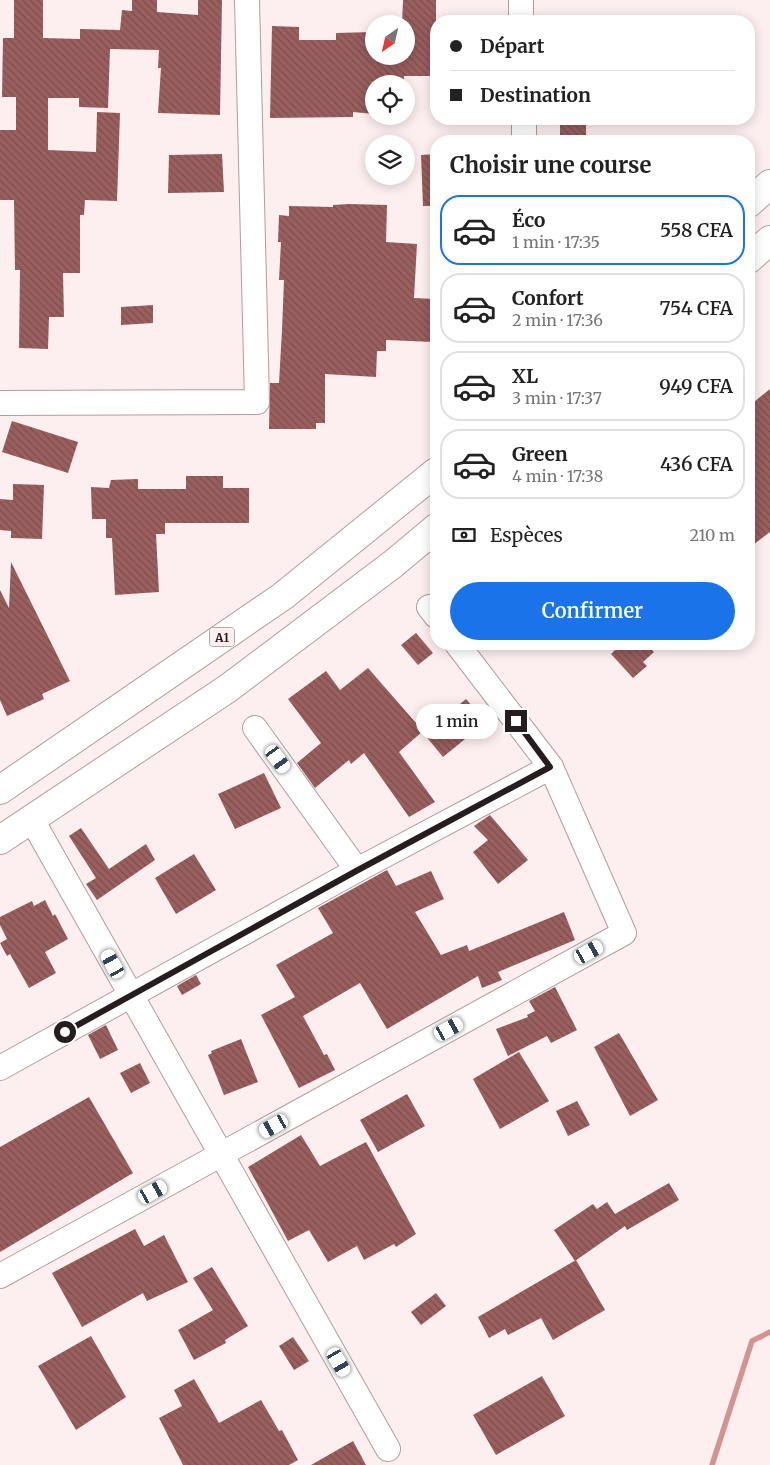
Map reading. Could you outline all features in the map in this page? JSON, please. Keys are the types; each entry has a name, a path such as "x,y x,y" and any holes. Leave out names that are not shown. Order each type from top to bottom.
{"main road":[{"path":"755,198 770,184"},
{"path":"755,254 770,240"},
{"name":"A1","path":"0,790 283,596 430,477"},
{"path":"0,840 227,689 393,564 430,533"}],"street":[{"path":"0,403 257,402 247,0"},
{"path":"521,0 522,15"},
{"path":"0,1276 624,933 550,767 462,650"},
{"path":"255,728 358,870"},
{"path":"0,1068 358,870 550,767"},
{"path":"32,820 388,1449"}],"building":[{"path":"14,0 43,0 43,38 80,39 80,29 120,30 122,10 132,11 132,0 157,0 157,12 198,15 198,0 222,0 220,115 158,113 161,68 158,68 159,50 110,49 108,108 79,107 79,98 48,98 48,150 96,152 97,112 120,113 117,201 85,200 84,215 80,215 80,273 63,273 64,317 49,317 48,349 19,348 20,270 15,270 14,200 0,200 0,130 16,130 16,97 2,97 3,38 14,38"},
{"path":"403,0 436,0 436,15 430,15 430,76 365,75 365,113 353,112 353,117 270,118 272,26 299,27 299,40 336,40 336,33 365,32 365,65 415,65 415,15 402,15"},
{"path":"560,125 586,125 586,135 560,135"},
{"path":"222,154 224,192 168,193 169,155"},
{"path":"430,154 430,206 423,206 421,155"},
{"path":"333,205 387,205 386,242 417,244 414,298 430,299 430,342 386,340 386,351 377,351 376,377 325,374 325,423 316,423 316,429 269,429 270,383 279,383 282,330 284,280 279,280 281,242 278,242 279,215 289,216 289,206 333,207"},
{"path":"153,305 153,323 121,325 121,307"},
{"path":"770,389 770,532 755,543 755,401"},
{"path":"12,421 78,442 68,473 2,452"},
{"path":"186,476 223,476 223,488 249,488 249,523 165,523 165,534 156,534 159,592 115,595 112,538 106,538 106,519 92,519 91,487 109,488 111,480 138,479 138,489 186,489"},
{"path":"13,484 44,485 42,539 11,538 11,531 0,530 0,499 13,500"},
{"path":"11,562 70,681 42,694 44,699 7,716 0,700 0,590 9,608"},
{"path":"416,633 433,653 418,665 401,645"},
{"path":"615,650 652,650 654,652 643,662 647,666 633,678 611,654"},
{"path":"368,668 423,731 399,752 435,802 409,817 364,753 351,764 349,760 315,788 297,763 321,743 288,699 326,671 340,690"},
{"path":"466,699 486,722 443,757 424,734"},
{"path":"264,773 281,808 235,829 218,794"},
{"path":"490,815 528,860 498,884 473,852 488,840 474,826"},
{"path":"81,828 109,869 146,844 155,860 97,900 86,884 96,878 69,836"},
{"path":"194,854 216,890 176,914 155,878"},
{"path":"387,870 396,886 431,871 444,899 415,912 441,955 467,945 469,951 564,912 575,940 498,972 502,980 482,988 478,976 387,1029 360,983 303,1016 324,1055 327,1054 335,1070 299,1088 261,1015 295,997 276,965 333,933 318,908"},
{"path":"45,900 53,916 55,914 68,939 45,952 56,973 29,988 10,954 7,956 0,943 7,939 0,925 0,917 32,901 34,906"},
{"path":"196,975 201,984 182,995 177,986"},
{"path":"555,987 577,1030 551,1043 547,1036 508,1056 496,1029 528,1017 527,1015 535,1011 529,1001"},
{"path":"106,1025 118,1050 100,1059 88,1035"},
{"path":"619,1033 658,1100 630,1116 594,1047"},
{"path":"241,1039 258,1082 224,1095 208,1055 212,1053 211,1051"},
{"path":"519,1052 549,1101 500,1129 473,1079"},
{"path":"140,1063 150,1083 131,1093 120,1073"},
{"path":"407,1094 425,1126 378,1152 360,1120"},
{"path":"89,1097 133,1173 0,1252 0,1147"},
{"path":"577,1101 590,1125 568,1136 556,1111"},
{"path":"301,1135 320,1166 366,1142 416,1234 396,1247 394,1244 364,1260 357,1246 328,1262 309,1230 288,1241 248,1167"},
{"path":"669,1183 679,1200 627,1230 625,1226 575,1261 554,1230 593,1204 597,1209 607,1202 615,1214"},
{"path":"135,1229 144,1246 164,1235 188,1282 147,1301 143,1293 82,1327 52,1273"},
{"path":"576,1260 605,1310 553,1340 541,1318 508,1335 505,1329 489,1338 478,1317"},
{"path":"212,1267 248,1326 225,1340 226,1343 194,1360 178,1330 213,1310 193,1278"},
{"path":"436,1293 446,1306 421,1325 411,1312"},
{"path":"91,1336 126,1397 76,1430 38,1366"},
{"path":"293,1337 309,1361 294,1370 279,1346"},
{"path":"542,1376 565,1416 496,1455 473,1415"},
{"path":"194,1379 219,1423 261,1400 279,1431 282,1430 298,1460 289,1465 183,1465 159,1418 182,1406 174,1390"},
{"path":"353,1441 366,1465 311,1465"}],"waterway":[{"path":"712,1465 752,1341 770,1332"}],"route":[{"path":"65,1032 358,870 550,767 516,721"}]}
